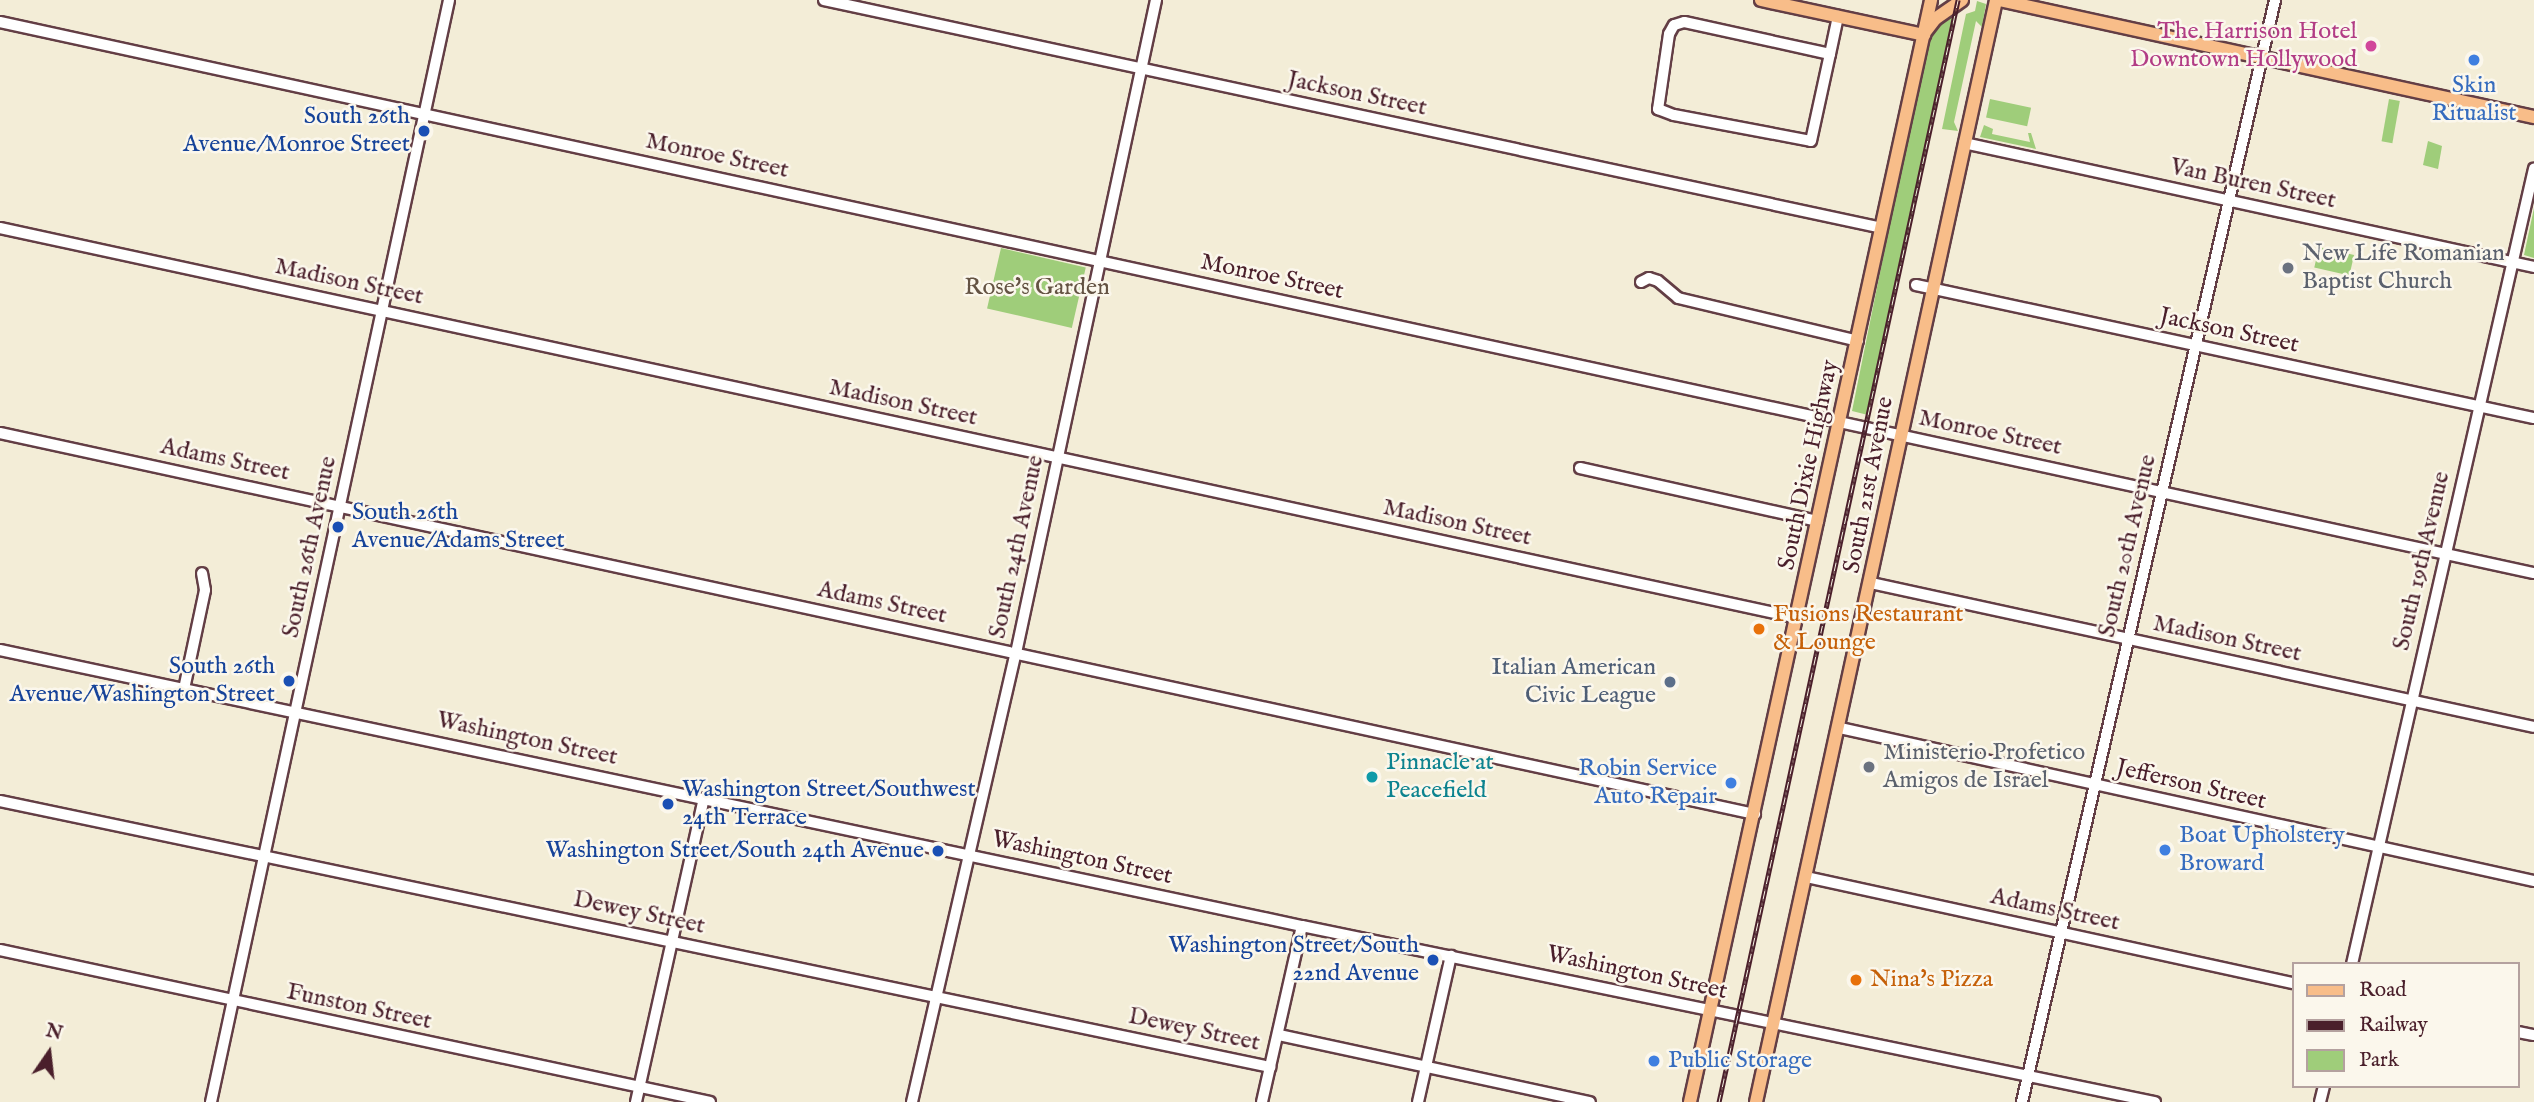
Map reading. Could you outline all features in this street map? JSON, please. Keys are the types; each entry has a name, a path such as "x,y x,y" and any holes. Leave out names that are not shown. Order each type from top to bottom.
{"main road":[{"path":"1760,0 1924,35 1935,19 1962,0"},
{"name":"South Dixie Highway","path":"1690,1102 1931,0"},
{"path":"1997,0 2534,117"},
{"name":"South 21st Avenue","path":"1756,1102 1840,728 1900,435 1997,0"}],"street":[{"name":"South 26th Avenue","path":"211,1102 449,0"},
{"name":"Jackson Street","path":"824,0 1882,228"},
{"name":"South 24th Avenue","path":"912,1102 1016,653 1156,0"},
{"name":"South 20th Avenue","path":"2022,1102 2275,0"},
{"path":"1830,54 1684,22 1674,25 1669,34 1658,109 1674,115 1811,141 1830,54 1838,16"},
{"name":"Monroe Street","path":"0,22 2534,573"},
{"name":"Van Buren Street","path":"1964,142 2534,267"},
{"name":"South 19th Avenue","path":"2352,962 2410,700 2534,169"},
{"name":"Madison Street","path":"0,228 1797,618"},
{"path":"1641,282 1649,278 1658,281 1678,298 1858,341"},
{"name":"Jackson Street","path":"1916,285 2534,418"},
{"name":"Adams Street","path":"0,433 1755,814"},
{"path":"1580,468 1818,521"},
{"path":"184,689 205,590 202,573"},
{"name":"Madison Street","path":"1871,583 2534,727"},
{"name":"Washington Street","path":"0,650 1302,926 2155,1102"},
{"name":"Jefferson Street","path":"1840,728 2534,881"},
{"path":"636,1102 704,799"},
{"name":"Dewey Street","path":"0,801 1270,1067"},
{"name":"Adams Street","path":"1806,877 2292,983"},
{"path":"1262,1102 1302,926"},
{"name":"Funston Street","path":"0,950 710,1102"},
{"path":"1418,1102 1451,956"},
{"name":"Dewey Street","path":"1279,1035 1590,1102"}],"green space":[{"path":"1977,1 1986,4 1982,27 1976,21 1954,122 1958,131 1942,129 1966,14 1975,11"},
{"path":"1956,10 1868,415 1852,411 1904,154 1931,30"},
{"path":"1990,99 2031,108 2027,126 1986,118"},
{"path":"2389,99 2400,101 2392,143 2382,141"},
{"path":"1984,125 1993,129 1992,134 2030,142 2028,133 2031,133 2036,149 1980,137"},
{"path":"2428,141 2442,146 2438,169 2423,165"},
{"path":"2534,208 2534,258 2524,255"},
{"path":"2319,247 2354,255 2349,276 2314,267"},
{"name":"Rose's Garden","path":"1001,248 1086,268 1072,328 987,308"}],"railway":[{"path":"1719,1102 1958,0"}],"place":[{"name":"The Harrison Hotel Downtown Hollywood","path":"2371,46"},
{"name":"Skin Ritualist","path":"2474,60"},
{"name":"South 26th Avenue/Monroe Street","path":"424,131"},
{"name":"New Life Romanian Baptist Church","path":"2288,268"},
{"name":"South 26th Avenue/Adams Street","path":"338,527"},
{"name":"Fusions Restaurant & Lounge","path":"1759,629"},
{"name":"South 26th Avenue/Washington Street","path":"289,681"},
{"name":"Italian American Civic League","path":"1670,682"},
{"name":"Ministerio Profetico Amigos de Israel","path":"1869,767"},
{"name":"Pinnacle at Peacefield","path":"1372,777"},
{"name":"Robin Service Auto Repair","path":"1731,783"},
{"name":"Washington Street/Southwest 24th Terrace","path":"668,804"},
{"name":"Boat Upholstery Broward","path":"2165,850"},
{"name":"Washington Street/South 24th Avenue","path":"938,851"},
{"name":"Washington Street/South 22nd Avenue","path":"1433,960"},
{"name":"Nina's Pizza","path":"1856,980"},
{"name":"Public Storage","path":"1654,1061"}]}
